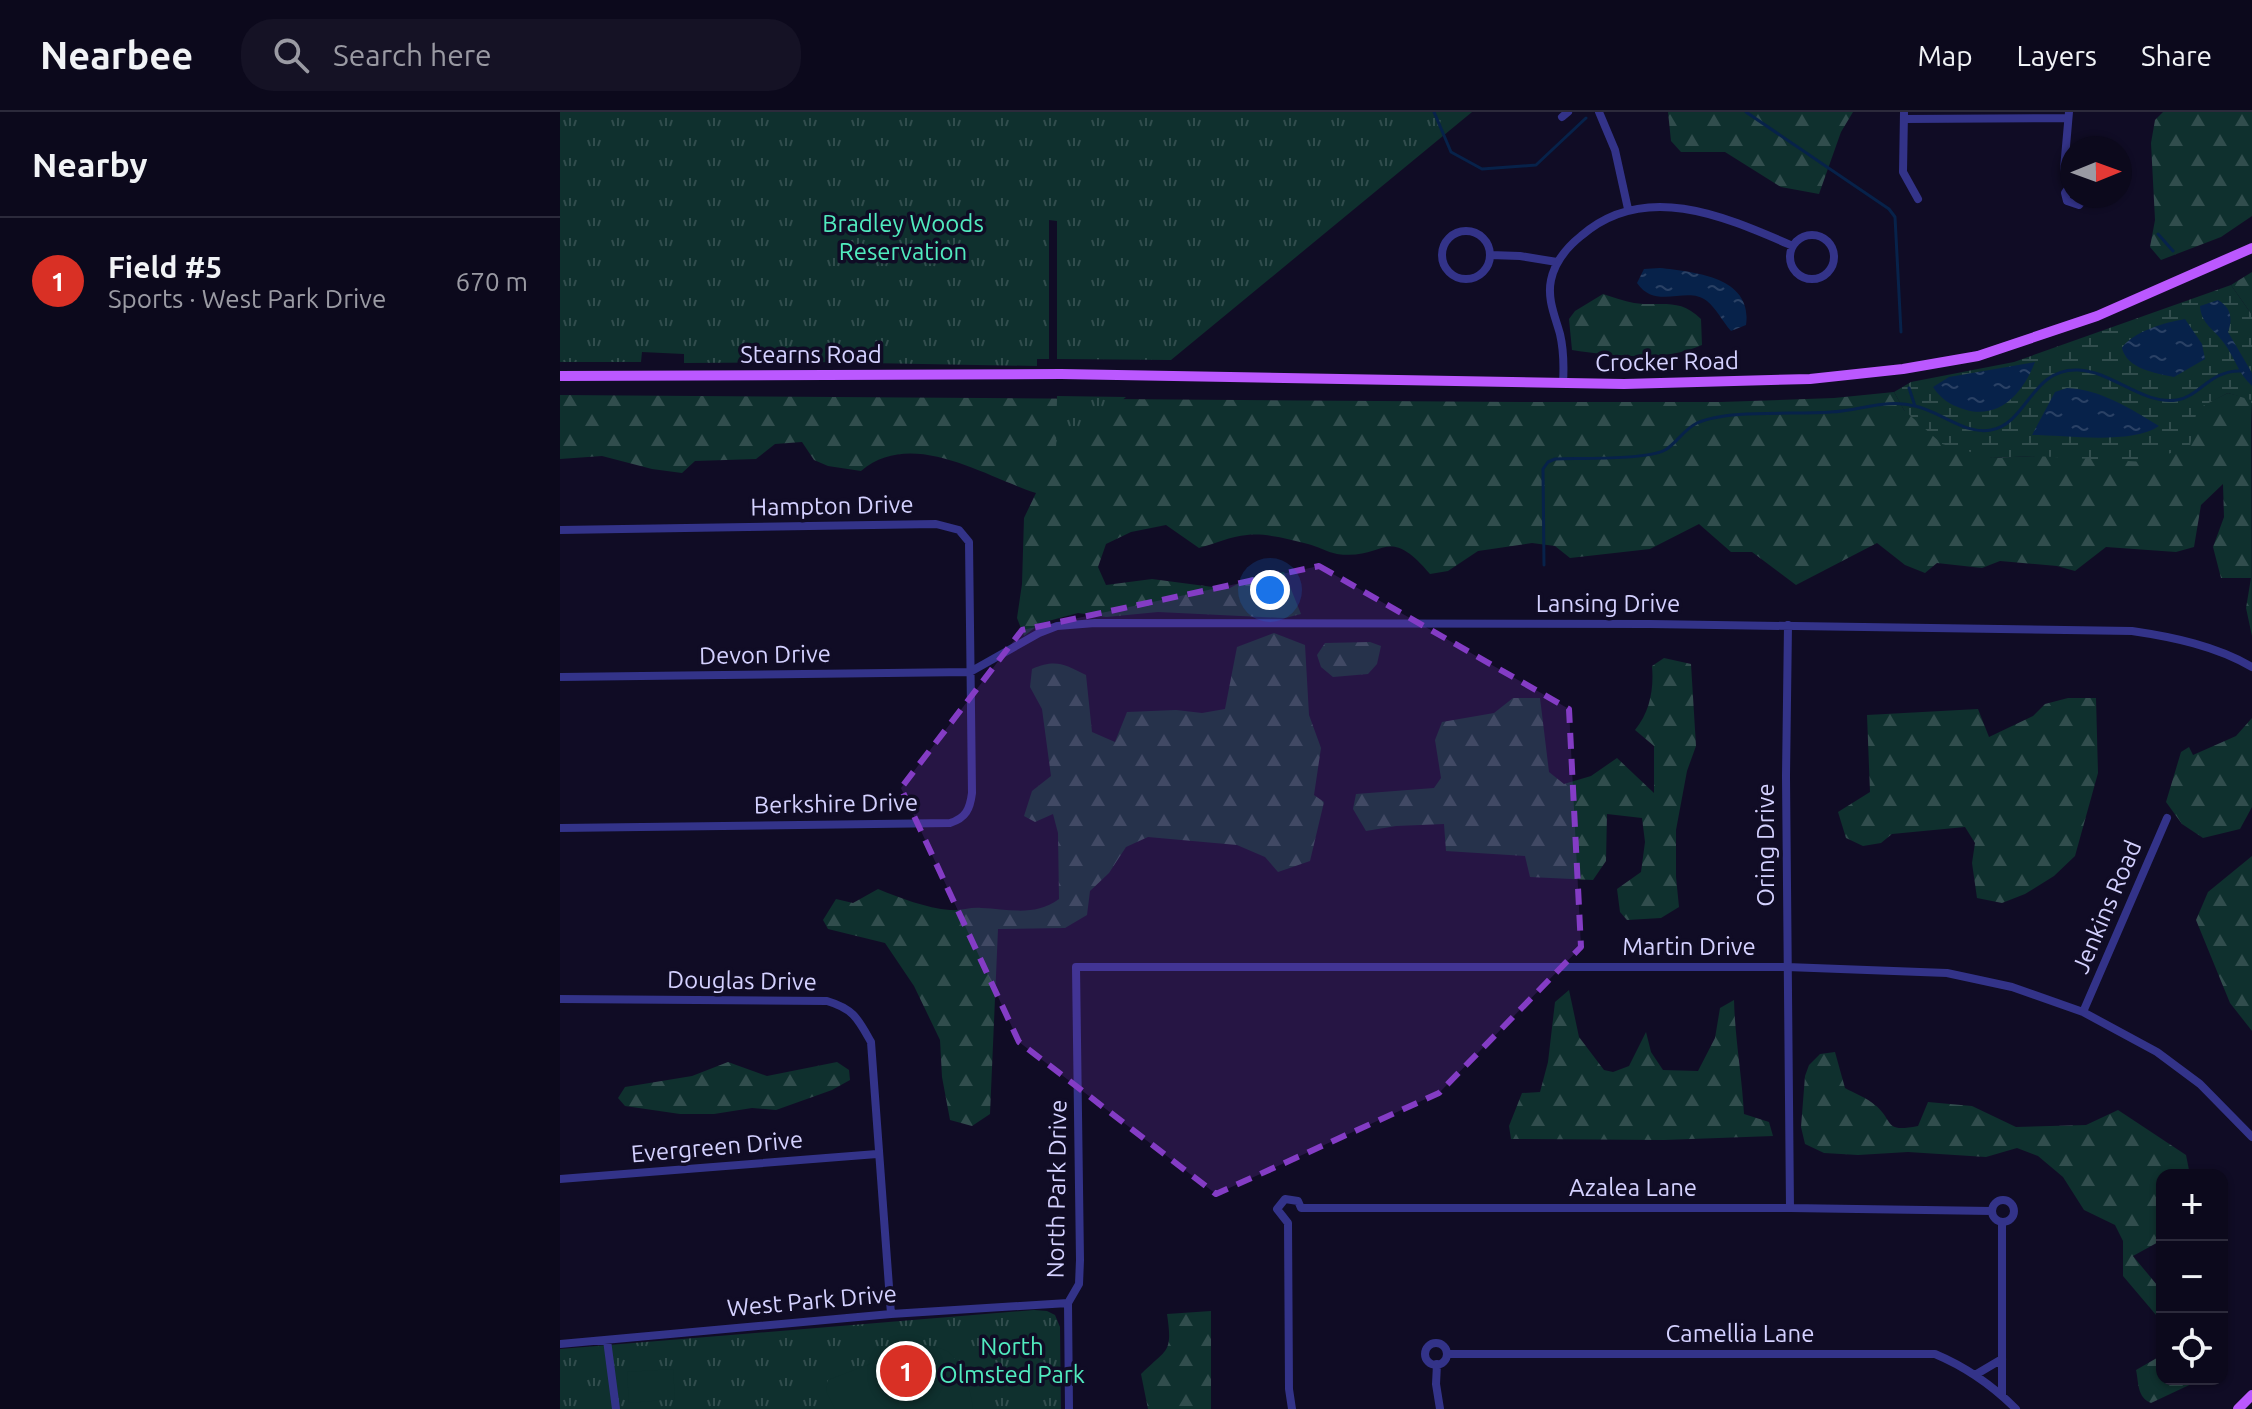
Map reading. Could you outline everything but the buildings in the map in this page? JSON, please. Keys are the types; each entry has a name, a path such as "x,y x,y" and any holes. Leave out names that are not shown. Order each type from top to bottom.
{"main road":[{"name":"Crocker Road","path":"1061,374 1563,383 1810,379 1903,369 1978,356 2097,316 2252,248"},
{"name":"Stearns Road","path":"560,376 1061,374"},
{"path":"2238,1409 2252,1395"}],"street":[{"path":"1599,112 1615,150 1628,209"},
{"path":"1918,199 1903,172 1904,116 2068,115 2066,136"},
{"path":"1563,383 1563,354 1551,303 1550,283 1557,262 1568,247 1590,228 1628,209 1645,205 1734,220 1793,246"},
{"path":"1472,231 1485,240 1490,255 1489,263 1479,275 1464,279 1450,273 1442,259 1442,251 1449,237 1472,231"},
{"path":"1811,235 1825,239 1833,252 1831,267 1815,279 1802,276 1796,272 1790,259 1793,246 1798,240 1811,235"},
{"path":"1490,255 1557,262"},
{"name":"Hampton Drive","path":"560,530 949,526 959,530 969,542 970,672"},
{"name":"Lansing Drive","path":"970,672 1039,633 1073,623 1788,625 2132,631 2170,636 2252,667"},
{"name":"Oring Drive","path":"1788,625 1790,1208"},
{"name":"Devon Drive","path":"560,677 970,672"},
{"name":"Berkshire Drive","path":"560,828 950,823 962,819 970,807 972,793 970,672"},
{"name":"Jenkins Road","path":"2083,1012 2167,818"},
{"name":"Martin Drive","path":"1076,967 1787,967 1947,973 2012,987 2083,1012 2157,1052 2189,1076 2252,1137"},
{"name":"North Park Drive","path":"1069,1409 1068,1303 1079,1284 1080,1260 1076,967"},
{"name":"Douglas Drive","path":"560,999 827,1001 846,1007 860,1022 871,1042 891,1314"},
{"name":"Evergreen Drive","path":"560,1179 877,1154"},
{"name":"Azalea Lane","path":"1288,1223 1278,1212 1280,1201 1294,1199 1301,1208 1992,1211"},
{"path":"2004,1200 2011,1203 2014,1210 2012,1217 2002,1222 1994,1218 1992,1211 1997,1202 2004,1200"},
{"path":"1292,1409 1289,1389 1288,1223 1296,1218 1301,1208"},
{"path":"2002,1222 2002,1395"},
{"name":"West Park Drive","path":"560,1344 891,1314 1068,1303"},
{"path":"607,1340 616,1409"},
{"path":"1433,1343 1441,1344 1447,1354 1437,1364 1430,1363 1426,1358 1428,1347 1433,1343"},
{"name":"Camellia Lane","path":"1447,1354 1935,1354 1962,1365 2016,1409"},
{"path":"1975,1375 2002,1359"},
{"path":"1437,1364 1440,1409"}],"highlighted area":[{"path":"1319,566 1569,709 1581,947 1439,1093 1216,1194 1019,1042 901,788 1022,630"}],"green space":[{"name":"Bradley Woods Reservation","path":"560,112 1472,112 1171,360 1057,359 1057,221 1049,220 1049,359 1037,359 1037,366 684,363 684,354 642,352 641,362 560,362"},
{"path":"1668,112 1853,112 1841,132 1819,194 1781,187 1725,152 1681,152 1671,141"},
{"path":"2163,112 2252,112 2252,216 2221,237 2161,260 2150,247 2155,220 2151,143 2155,120"},
{"path":"2252,272 2252,315 2231,285"},
{"path":"2231,285 2252,315 2252,424 2251,400 2228,393 2197,409 2190,446 2146,462 2036,456 1992,458 1942,444 1904,410 1894,392 1911,382 2014,362"},
{"path":"1603,294 1634,303 1677,305 1693,312 1701,319 1702,345 1655,356 1621,356 1572,350 1569,319 1575,311"},
{"path":"1894,392 1904,410 1992,458 2036,456 2197,408 2228,393 2251,399 2252,636 2246,608 2251,578 2221,578 2213,547 2224,517 2223,484 2201,505 2194,547 2176,552 2106,547 2075,571 2057,566 2000,561 1982,568 1937,563 1925,573 1905,565 1877,543 1796,585 1752,552 1731,552 1699,524 1650,549 1570,558 1555,546 1532,543 1478,551 1448,571 1430,574 1415,558 1394,547 1353,555 1337,554 1293,540 1254,535 1235,537 1199,548 1166,525 1131,532 1106,544 1098,567 1106,585 1152,579 1228,589 1249,578 1284,572 1301,614 1285,618 1158,612 1106,617 1078,613 1041,623 1024,636 1017,618 1022,584 1024,518 1036,493 971,467 925,455 902,454 881,459 861,471 828,466 814,460 802,442 775,444 756,459 695,461 682,473 602,456 560,459 560,395 1721,402 1834,398"},
{"path":"1057,396 1126,397 1056,454"},
{"path":"1274,633 1305,645 1309,715 1321,748 1314,795 1324,802 1310,861 1278,872 1265,857 1237,845 1148,837 1126,847 1109,873 1090,891 1087,915 1065,928 998,929 990,1114 972,1126 950,1120 942,1077 940,1040 914,986 885,943 828,929 823,920 836,899 853,903 878,889 941,909 1022,911 1050,905 1059,899 1058,833 1053,814 1035,822 1024,816 1032,791 1051,776 1042,709 1030,687 1032,669 1059,664 1086,675 1092,732 1115,742 1127,712 1176,710 1202,713 1225,709 1237,647"},
{"path":"1370,642 1381,646 1377,664 1368,674 1333,677 1321,667 1317,655 1325,643"},
{"path":"1664,658 1691,664 1696,746 1687,771 1676,830 1679,907 1661,918 1627,920 1620,912 1617,889 1641,872 1645,842 1642,818 1607,814 1606,861 1593,880 1530,877 1525,856 1446,851 1444,824 1366,831 1353,809 1356,794 1434,788 1441,778 1435,740 1442,722 1494,713 1513,698 1540,698 1549,772 1564,784 1591,776 1617,758 1654,793 1654,746 1635,730 1650,700 1652,666"},
{"path":"2068,698 2096,698 2098,773 2075,856 2054,876 2025,894 2002,903 1977,898 1972,863 1975,843 1965,827 1892,834 1881,843 1863,846 1846,838 1838,812 1870,792 1867,715 1978,709 1989,737 2033,716 2045,704"},
{"path":"2252,718 2252,807 2240,829 2203,838 2182,824 2166,802 2181,752 2189,747 2193,755 2236,736"},
{"path":"2252,856 2252,1031 2230,1003 2196,920 2208,892"},
{"path":"1569,990 1579,1037 1604,1070 1613,1072 1629,1066 1646,1032 1651,1052 1663,1070 1698,1071 1715,1038 1720,1008 1734,1000 1744,1114 1769,1122 1773,1136 1664,1140 1511,1139 1509,1126 1522,1093 1540,1092 1548,1062 1555,1002"},
{"path":"1835,1052 1845,1088 1875,1105 1894,1127 1918,1126 1928,1102 1972,1106 2016,1127 2086,1125 2118,1110 2186,1155 2189,1169 2156,1169 2156,1243 2133,1256 2156,1284 2156,1315 2123,1276 2123,1241 2115,1225 2084,1210 2063,1177 2038,1156 2017,1148 1986,1157 1908,1152 1858,1155 1824,1153 1805,1144 1801,1127 1805,1076 1809,1065 1820,1054"},
{"path":"728,1062 767,1076 837,1062 849,1070 850,1080 832,1090 776,1110 752,1108 714,1114 680,1114 625,1106 618,1098 625,1087 692,1076"},
{"name":"North Olmsted Park","path":"1034,1310 1055,1315 1060,1327 1061,1409 560,1409 560,1349"},
{"path":"1211,1311 1211,1409 1148,1409 1141,1374 1166,1349 1169,1337 1167,1314"},
{"path":"922,1344 947,1351 958,1362 968,1385 973,1409 835,1409 826,1391 828,1380"},
{"path":"2156,1358 2156,1385 2189,1385 2151,1403 2141,1394 2136,1370"},
{"path":"673,1369 675,1399 629,1403 627,1372"}],"water":[{"path":"1660,268 1704,275 1731,287 1746,309 1746,325 1731,331 1707,301 1690,295 1653,295 1637,283 1644,269"},
{"path":"2218,300 2230,314 2228,332 2252,373 2252,386 2224,343 2203,318 2200,306"},
{"path":"2185,319 2202,344 2205,359 2174,377 2143,369 2125,355 2122,348 2133,337 2159,325"},
{"path":"2035,362 2016,394 2008,402 1988,411 1963,409 1942,398 1933,387 1949,377"},
{"path":"2067,388 2103,396 2159,426 2147,432 2115,437 2032,435 2055,392"}],"waterway":[{"path":"1434,112 1451,152 1482,169 1536,165 1586,118"},
{"path":"1746,112 1889,209 1895,217 1901,332"},
{"path":"2158,234 2173,251"},
{"path":"1909,388 1915,406 1981,431 2003,425 2014,417 2040,386 2062,372 2091,372 2152,398 2177,400 2222,374 2242,371"},
{"path":"1544,565 1543,469 1548,462 1555,459 1656,453 1665,450 1697,423 1726,416 1831,412 1894,403 1915,406"}],"place":[{"name":"Field #5","path":"906,1371"}]}
